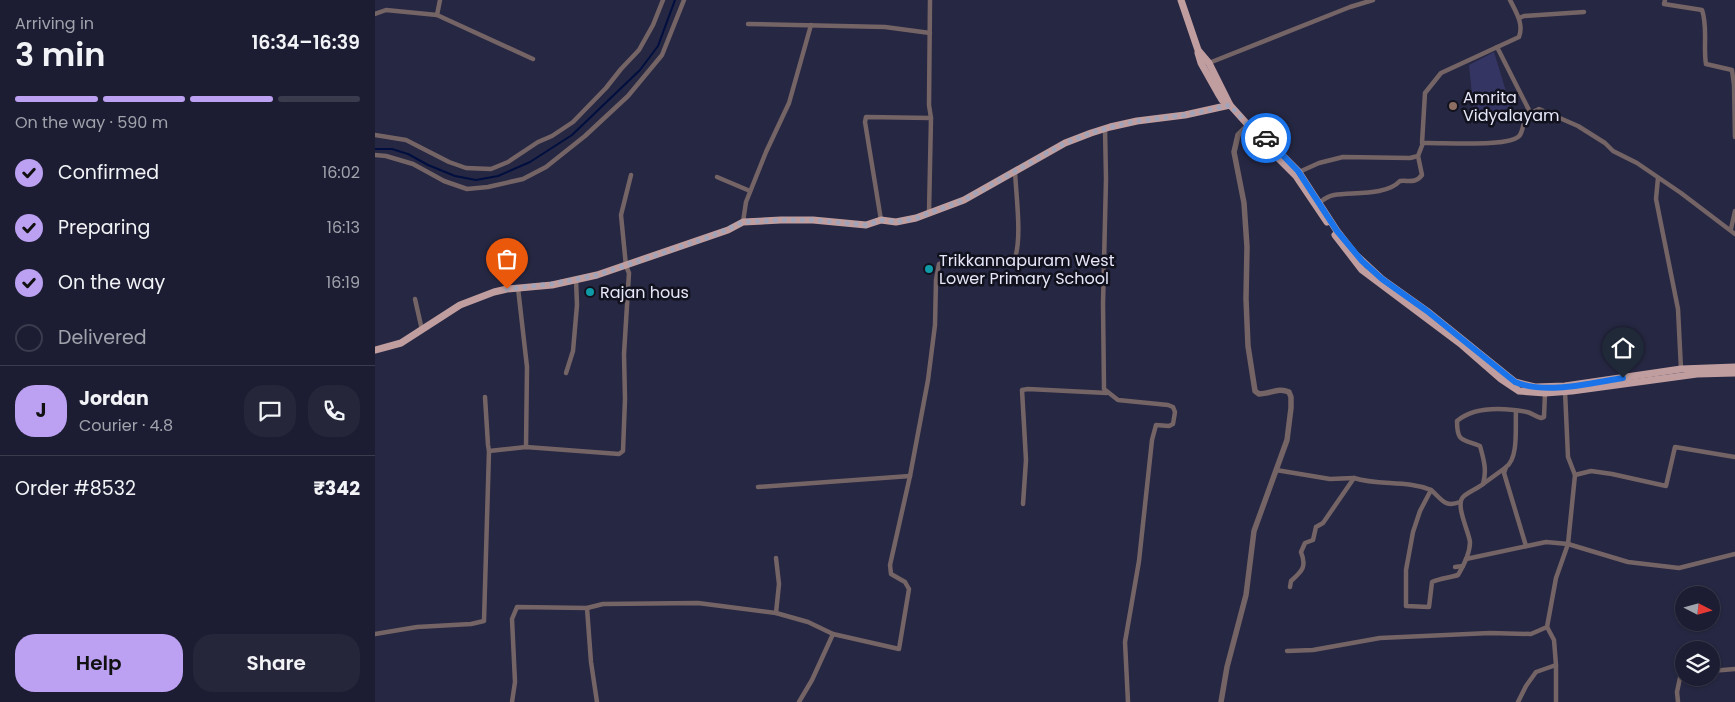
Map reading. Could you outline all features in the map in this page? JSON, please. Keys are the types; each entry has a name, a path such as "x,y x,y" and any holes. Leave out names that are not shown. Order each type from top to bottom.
{"main road":[{"path":"1181,0 1201,62 1222,100 1230,105"},
{"path":"1198,50 1209,63 1230,105 1254,134 1296,176 1341,245 1362,270 1441,328 1511,387 1528,392 1565,392 1686,371 1735,373"},
{"path":"375,350 401,343 460,304 494,292 552,284 597,275 728,230 743,222 813,220 866,225 881,220 896,222 916,218 964,200 1065,143 1105,128 1137,121 1185,115 1230,105"},
{"path":"1248,125 1258,131 1299,172 1337,231 1362,261 1382,279 1447,326 1515,382 1535,387 1565,386 1735,367"}],"street":[{"path":"437,15 439,0"},
{"path":"375,136 406,140 449,162 466,168 491,168 508,162 573,122 606,88 639,50 653,25 663,0"},
{"path":"375,155 386,156 413,164 444,181 467,189 488,187 523,179 546,167 585,136 628,96 662,55 684,0"},
{"path":"929,214 931,118 929,105 930,0"},
{"path":"1209,63 1373,0"},
{"path":"1320,202 1335,195 1348,195 1393,188 1400,181 1411,182 1422,175 1418,156 1422,143 1425,93 1441,73 1519,37 1522,30 1519,18 1510,0"},
{"path":"1665,0 1664,4 1702,10 1705,29 1704,53 1706,64 1732,70 1735,137"},
{"path":"375,14 386,10 437,15 533,59"},
{"path":"1519,18 1524,16 1584,12"},
{"path":"748,24 885,27 930,33"},
{"path":"743,222 750,191 789,104 811,25"},
{"path":"1497,47 1530,112"},
{"path":"1422,143 1470,144 1514,139 1519,137 1525,116 1539,109 1578,126 1658,178 1735,234"},
{"path":"881,220 865,122 866,117 931,118"},
{"path":"1221,702 1227,667 1247,595 1254,531 1277,470 1290,424 1291,396 1289,392 1279,389 1268,394 1259,394 1255,391 1248,346 1246,299 1247,247 1244,203 1234,152 1238,135 1248,125"},
{"path":"1105,128 1103,386 1107,392 1118,400 1173,407 1175,412 1173,424 1169,426 1156,425 1152,440 1139,561 1125,642 1128,702"},
{"path":"1299,172 1319,163 1343,157 1410,158 1418,156"},
{"path":"512,702 515,682 512,619 517,608 587,608 603,604 698,603 776,613 808,622 833,634 899,649 909,589 905,582 891,574 890,565 910,476 928,380 935,325 936,280 939,264 948,260 1007,261 1015,258 1017,229 1015,171"},
{"path":"489,451 525,448 619,454 623,451 624,354 629,273 626,266 621,215 631,174"},
{"path":"717,177 750,191"},
{"path":"1658,178 1656,199 1678,308 1686,371"},
{"path":"1731,230 1735,210"},
{"path":"566,373 573,351 577,305 576,278"},
{"path":"518,288 527,367 527,428 525,448"},
{"path":"415,299 423,330"},
{"path":"1023,504 1025,460 1022,390 1107,392"},
{"path":"1556,702 1554,640 1547,627 1556,578 1568,544 1575,475 1568,457 1565,392"},
{"path":"1483,484 1485,466 1480,446 1463,441 1459,437 1457,421 1465,414 1501,410 1529,413 1539,418 1544,417 1545,393"},
{"path":"375,634 484,621 489,451 485,397"},
{"path":"1277,470 1330,480 1354,478 1364,482 1403,484 1431,490 1443,502 1451,505 1460,502 1462,498 1511,464 1515,456 1516,411"},
{"path":"1575,475 1591,471 1666,486 1675,448 1735,457"},
{"path":"1506,467 1505,477 1526,546"},
{"path":"758,487 910,476"},
{"path":"1290,587 1291,581 1302,570 1304,559 1301,552 1305,543 1313,540 1316,527 1323,523 1354,478"},
{"path":"1431,490 1413,532 1406,570 1406,606 1429,608 1432,582 1458,575 1463,566 1469,551 1470,541 1464,525 1460,502"},
{"path":"1466,559 1546,542 1568,544 1628,562 1679,568 1735,554"},
{"path":"775,558 779,584 776,613"},
{"path":"1455,567 1463,566"},
{"path":"587,608 591,662 597,702"},
{"path":"1287,651 1313,650 1380,638 1531,634 1547,627"},
{"path":"799,702 812,680 833,634"},
{"path":"1518,702 1536,672 1556,665"},
{"path":"1720,669 1735,668"},
{"path":"1678,686 1678,702"}],"shaded area":[{"path":"1494,52 1512,111 1474,115 1469,65"}],"waterway":[{"path":"375,149 392,149 408,154 455,176 476,180 498,176 530,162 572,135 640,70 658,46 675,0"}],"way so far":[{"path":"507,289 552,284 597,275 712,236 743,222 813,220 866,225 881,220 896,222 916,218 964,200 1065,143 1110,127 1137,121 1185,115 1230,105 1248,125 1266,138"}],"place":[{"name":"Amrita Vidyalayam","path":"1453,106"},
{"name":"Trikkannapuram West Lower Primary School","path":"929,269"},
{"name":"Rajan hous","path":"590,292"}],"route":[{"path":"1266,138 1298,171 1319,200 1337,231 1362,261 1382,279 1473,347 1509,378 1521,385 1535,387 1565,386 1623,378"}]}
